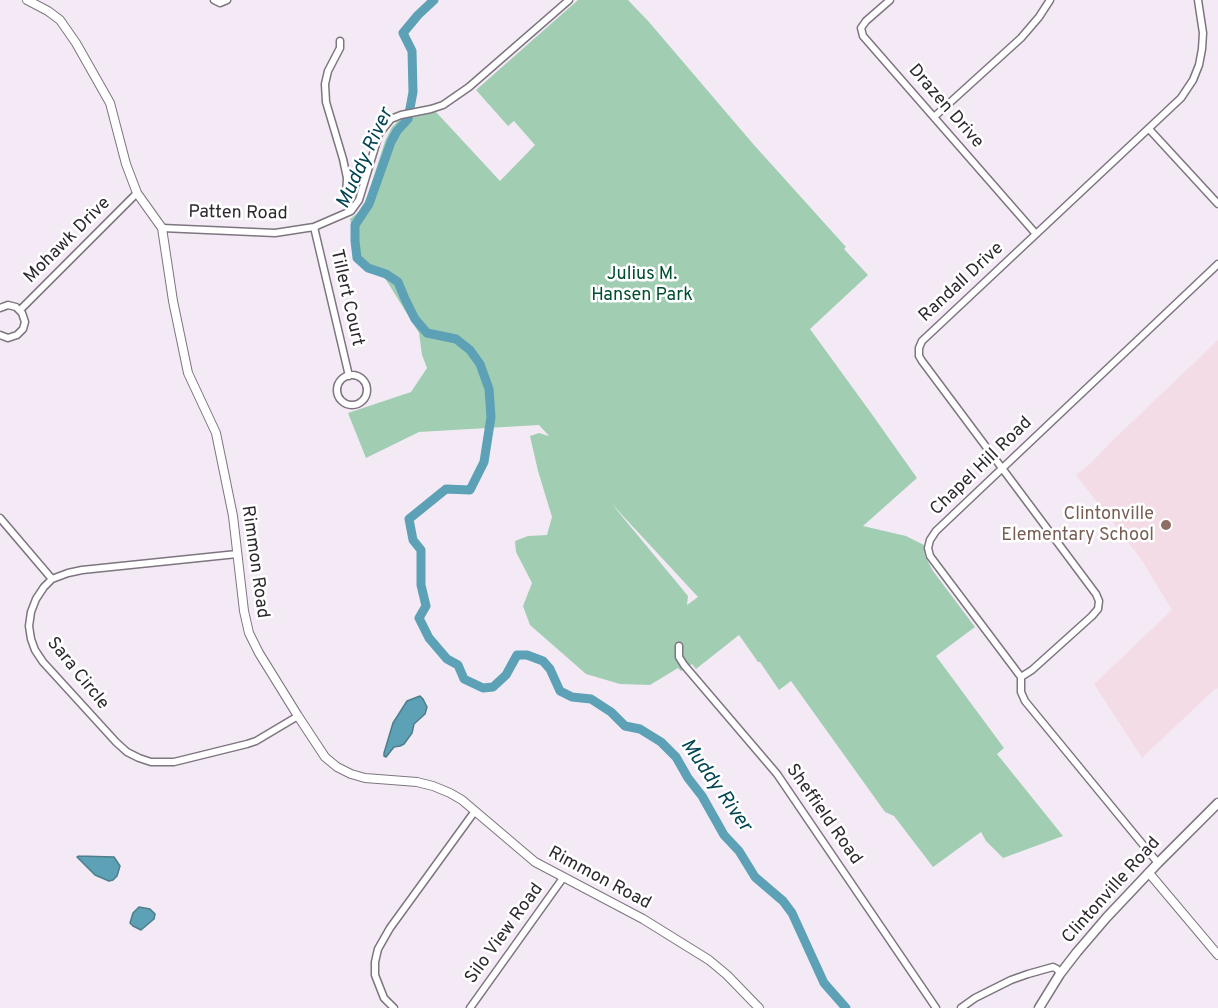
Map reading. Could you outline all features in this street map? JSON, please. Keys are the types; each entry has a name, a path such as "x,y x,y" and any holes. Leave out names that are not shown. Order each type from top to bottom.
{"main road":[{"name":"Clintonville Road","path":"1039,1008 1060,974 1107,917 1218,803"}],"street":[{"name":"Rimmon Road","path":"27,0 60,20 76,43 110,103 126,164 137,193 162,228 172,301 188,373 216,433 233,516 244,611 249,633 259,653 325,757 337,767 351,774 365,778 417,782 433,786 462,800 535,862 643,919 709,960 759,1008"},
{"path":"214,0 220,3 227,0"},
{"path":"340,40 340,48 328,72 325,84 326,102 343,159 346,200 351,211 359,200 379,134 391,119 442,105 470,87 569,0"},
{"name":"Drazen Drive","path":"890,0 866,21 861,28 863,36 1036,234"},
{"path":"934,117 1021,38 1050,0"},
{"name":"Randall Drive","path":"1021,678 1092,616 1098,609 1099,601 922,361 919,348 925,338 1180,98 1193,81 1202,50 1203,33 1198,0"},
{"path":"1149,129 1218,204"},
{"name":"Mohawk Drive","path":"20,310 137,193"},
{"name":"Patten Road","path":"162,228 275,233 314,227 351,211"},
{"name":"Tillert Court","path":"314,227 349,375"},
{"name":"Chapel Hill Road","path":"1158,863 1025,701 1020,692 1021,678 930,556 928,548 936,531 1218,264"},
{"name":"Mohawk Drive","path":"0,308 11,306 20,310 25,320 21,332 15,336 10,338 0,335"},
{"name":"Tillert Court","path":"349,375 363,379 367,388 362,401 354,405 344,403 337,390 340,381 349,375"},
{"path":"0,518 52,579 82,570 237,554"},
{"name":"Sara Circle","path":"52,579 36,599 31,612 29,626 35,650 43,662 127,752 151,762 174,762 256,741 298,716"},
{"name":"Sheffield Road","path":"678,646 679,657 684,665 777,774 936,1008"},
{"path":"394,1008 384,998 375,975 378,949 390,928 475,811"},
{"path":"1149,873 1218,955"},
{"name":"Silo View Road","path":"470,1008 563,878"},
{"path":"961,1008 975,998 1028,974 1047,970 1055,975 1060,974"}],"shaded area":[{"name":"Clintonville Elementary School","path":"1218,340 1218,689 1216,688 1142,758 1094,684 1172,610 1141,559 1076,475"}],"green space":[{"name":"Julius M. Hansen Park","path":"578,0 628,0 846,247 844,249 868,275 810,329 917,478 863,526 906,536 924,545 925,556 933,571 975,627 936,656 1004,748 997,754 1063,836 1003,858 986,841 981,832 933,867 894,816 885,812 791,681 779,690 739,635 696,669 692,664 681,671 678,668 650,685 620,684 586,674 530,625 523,606 532,583 516,552 515,541 528,536 547,535 552,517 530,436 539,433 549,436 539,425 419,432 366,458 348,413 411,392 427,368 422,355 419,333 382,273 360,263 350,219 365,204 385,141 398,121 436,112 500,181 535,145 514,121 508,126 476,90","holes":["611,503 698,597 687,605 688,596"]}],"water":[{"path":"420,696 427,707 425,714 414,724 412,733 404,744 394,747 386,757 384,756 393,723 407,701"},
{"path":"77,857 114,857 120,866 117,876 109,881 95,875"},
{"path":"139,907 150,909 155,914 154,919 141,930 130,923 133,913"}],"waterway":[{"name":"Muddy River","path":"434,0 403,33 412,51 413,92 408,119 391,142 369,204 355,225 357,258 368,268 386,274 398,282 415,319 427,333 456,339 470,350 480,364 489,389 491,417 484,462 470,490 446,489 409,519 413,540 421,550 421,585 426,606 419,618 429,638 447,659 458,665 464,679 483,688 493,687 506,675 517,655 527,655 543,661 550,669 560,691 572,697 591,699 611,712 625,726 640,729 661,742 676,757 724,835 739,851 755,877 783,901 792,913 824,983 846,1008"}],"place":[{"name":"Clintonville Elementary School","path":"1166,525"}]}
